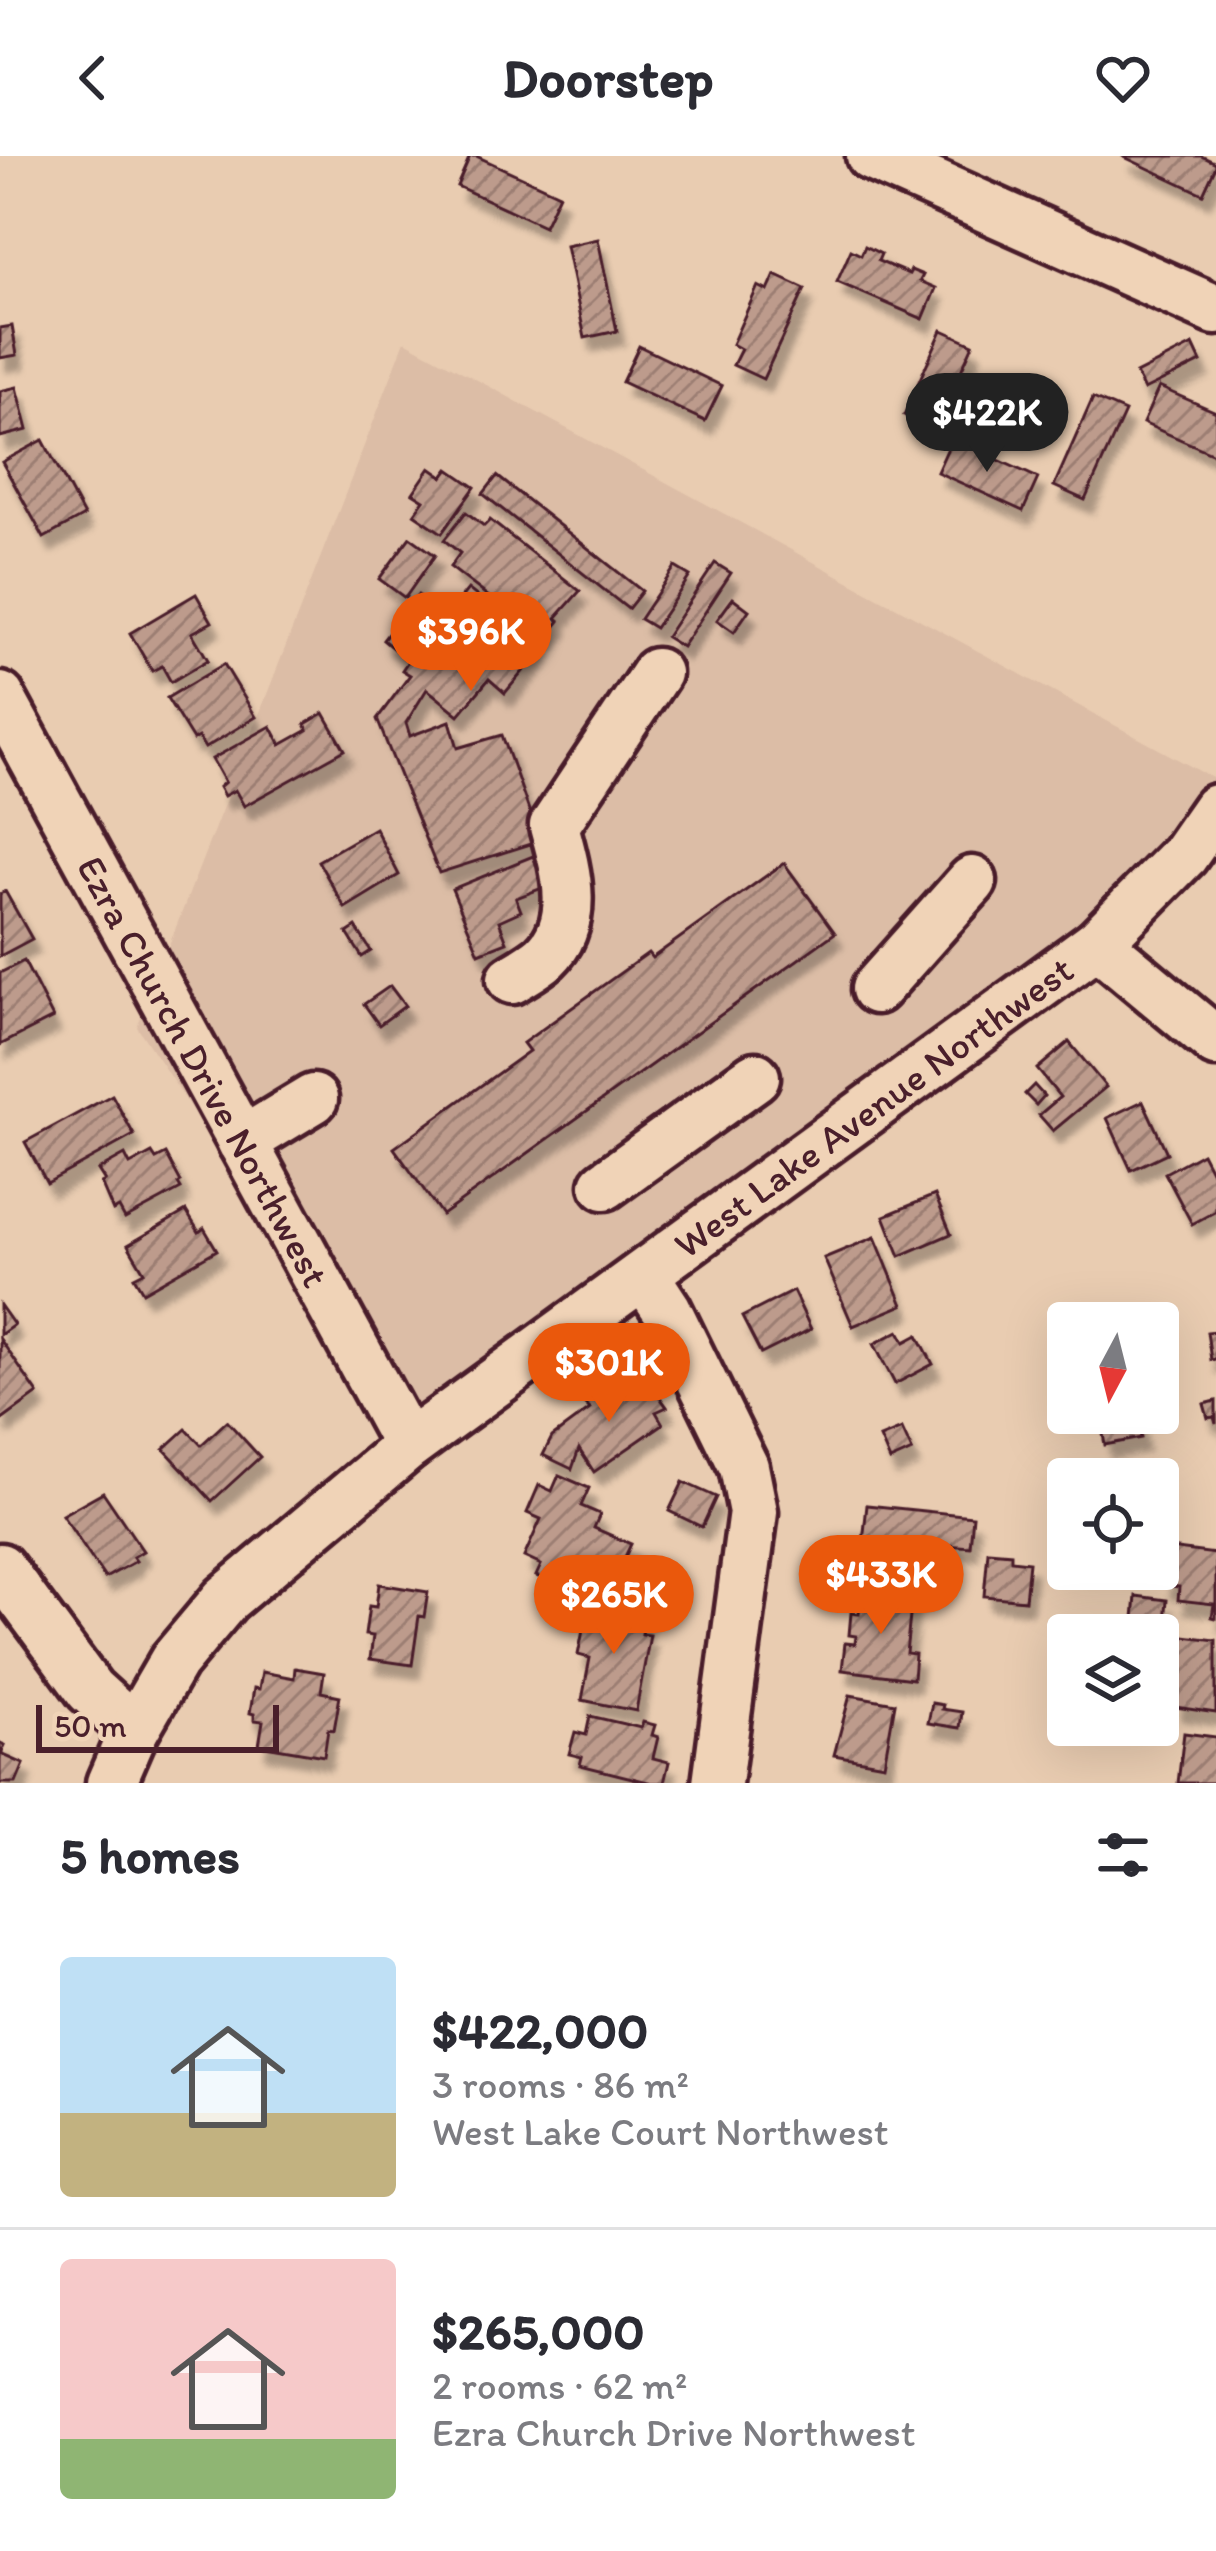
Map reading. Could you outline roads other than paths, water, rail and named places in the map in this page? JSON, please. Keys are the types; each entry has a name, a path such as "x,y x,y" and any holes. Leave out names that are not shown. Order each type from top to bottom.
{"street":[{"path":"872,156 1216,310"},
{"path":"512,979 546,956 567,912 568,884 554,826 656,673"},
{"name":"Ezra Church Drive Northwest","path":"0,697 408,1446"},
{"name":"West Lake Avenue Northwest","path":"111,1783 134,1730 174,1661 226,1599 408,1446 644,1275 1080,946 1184,855 1216,809"},
{"path":"876,989 972,881"},
{"path":"1080,946 1216,1042"},
{"path":"605,1185 755,1077"},
{"path":"242,1142 314,1099"},
{"path":"644,1275 667,1310 744,1467 753,1512 717,1783"},
{"path":"0,1568 89,1690 134,1730"}]}
